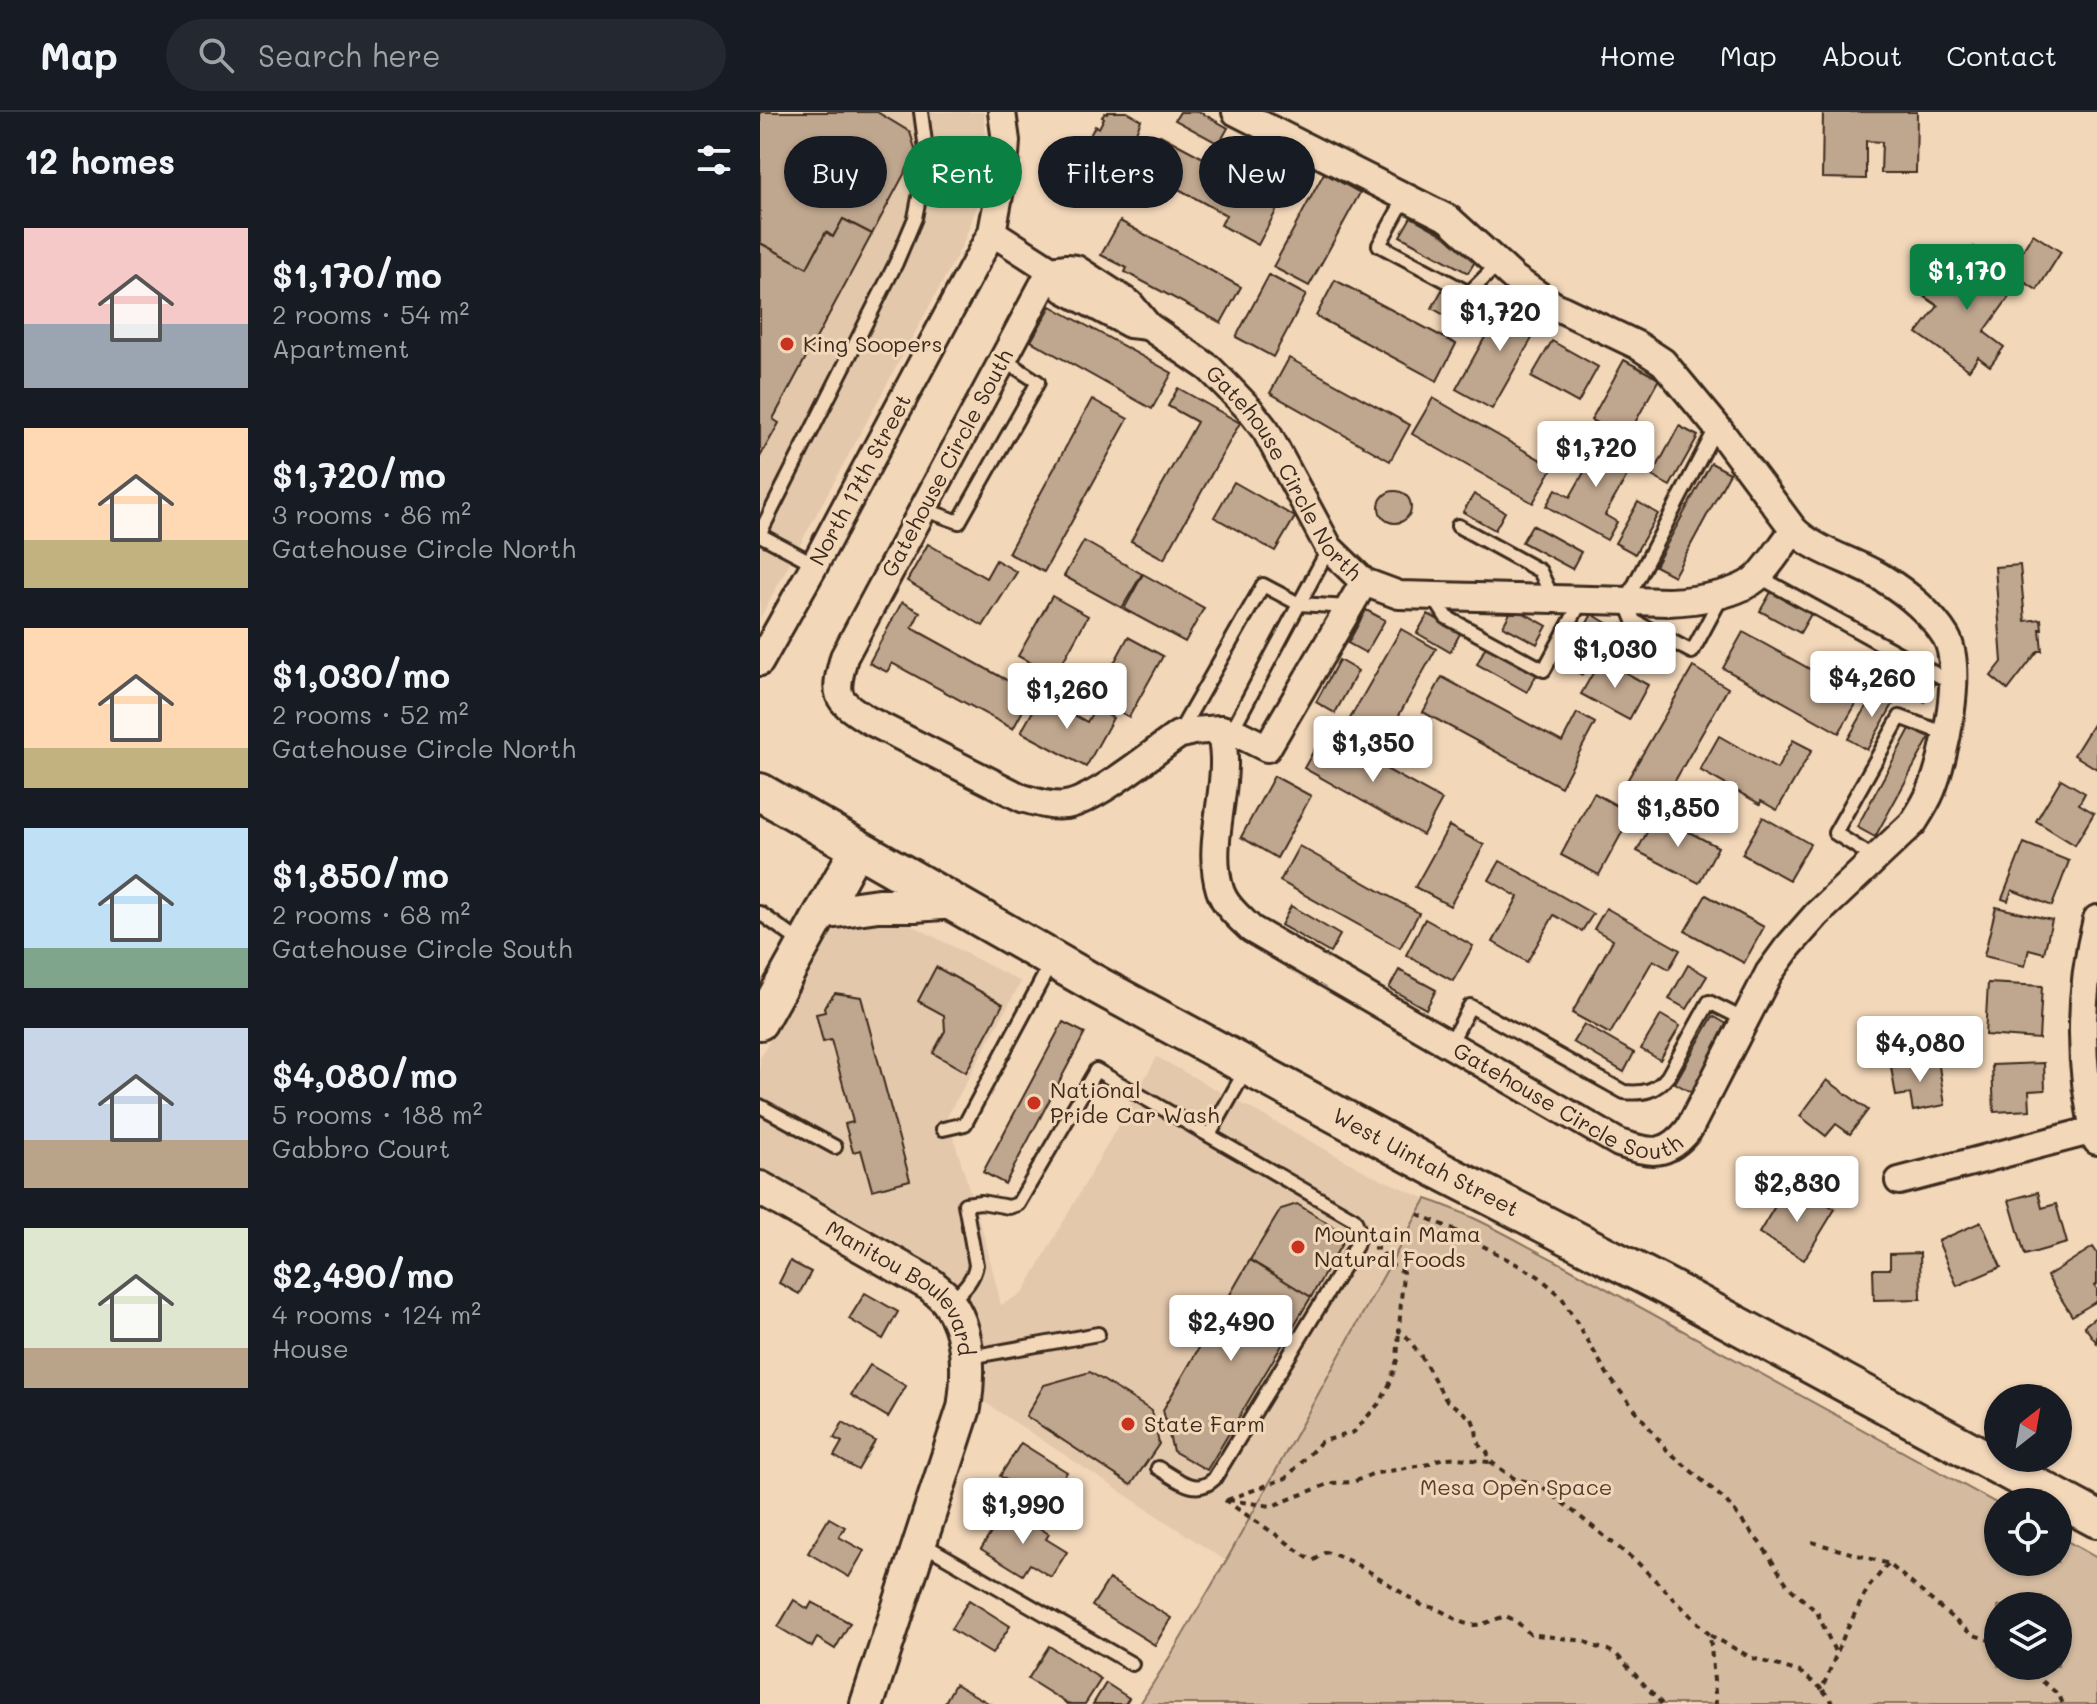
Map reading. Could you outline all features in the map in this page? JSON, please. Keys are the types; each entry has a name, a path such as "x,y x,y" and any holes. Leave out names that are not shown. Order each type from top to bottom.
{"main road":[{"name":"West Uintah Street","path":"760,792 1248,1067 1439,1170 1667,1287 2097,1519"}],"street":[{"name":"North 17th Street","path":"760,662 992,232 1004,169 1006,141 1002,112"},
{"path":"1236,112 1449,219 1515,279 1553,305 1637,345 1663,362 1717,427 1794,530"},
{"name":"Gatehouse Circle North","path":"992,232 1051,270 1064,289 1130,324 1148,326 1209,368 1266,431 1329,548 1364,582 1399,595 1698,601 1724,594 1758,576 1794,530"},
{"name":"Gatehouse Circle South","path":"1051,270 844,657 838,678 838,695 847,706 868,720 1022,798 1049,805 1067,805 1091,796 1178,735"},
{"name":"Gatehouse Circle South","path":"1226,730 1215,850 1221,892 1232,910 1251,929 1619,1143 1642,1151 1661,1151 1678,1142 1689,1129 1769,973 1788,947 1817,914 1913,823 1935,782 1946,734 1955,685 1954,660 1947,638 1930,617 1899,589 1866,568 1812,545 1794,530"},
{"path":"1178,735 1193,731 1226,730 1267,748 1364,582"},
{"path":"760,1023 858,847"},
{"path":"821,913 878,905 955,902"},
{"path":"1899,1181 2096,1135 2085,1059 2082,1010 2088,954 2097,919"},
{"name":"Manitou Boulevard","path":"760,1188 931,1285 949,1303 959,1321 966,1358 964,1408 867,1704"}],"lane":[{"path":"815,564 760,534 896,263 915,218 927,157 921,112"},
{"path":"1406,196 1379,245 1469,293 1498,264"},
{"path":"923,509 959,522 1038,382 1003,359"},
{"path":"1717,427 1626,601 1634,621 1692,652 1724,594"},
{"path":"1458,526 1540,571 1553,599"},
{"path":"1226,730 1329,548"},
{"path":"1758,576 1955,685"},
{"path":"1178,735 1263,585 1299,604 1349,607"},
{"path":"1433,596 1446,617 1544,670 1582,600"},
{"path":"1876,859 1835,833 1900,717 1946,734"},
{"path":"760,913 803,945"},
{"path":"943,1129 965,1124 1053,959"},
{"path":"1450,1044 1470,1006 1624,1092 1640,1094 1661,1085 1668,1076 1709,1002 1745,1020"},
{"path":"1209,1135 1248,1067"},
{"path":"949,1303 971,1280 976,1265 965,1204 981,1202 1009,1207 1018,1204 1096,1070 1354,1219 1359,1231 1356,1246 1214,1479 1209,1485 1190,1487 1158,1468"},
{"path":"760,1106 835,1147"},
{"path":"966,1358 1098,1334"},
{"path":"920,1542 1132,1664"}],"path":[{"path":"1418,1214 1538,1276 1561,1296 1609,1377 1667,1450 1726,1501 1763,1547 1789,1587 1817,1612 1836,1654"},
{"path":"1225,1500 1286,1478 1321,1442 1354,1432 1381,1401 1397,1360 1403,1272 1390,1264 1380,1249 1356,1246"},
{"path":"1399,1331 1421,1356 1446,1400 1472,1419 1481,1448 1487,1452 1491,1462"},
{"path":"1225,1500 1272,1506 1331,1483 1353,1482 1372,1474 1429,1464 1435,1460 1455,1457 1491,1462 1515,1479 1539,1484 1638,1563 1710,1635 1752,1658 1800,1672 1822,1689 1834,1704"},
{"path":"1225,1500 1313,1561 1326,1552 1346,1558 1423,1606 1432,1606 1470,1625 1484,1624 1506,1616 1530,1634 1584,1641 1608,1650 1617,1655 1662,1704"},
{"path":"1812,1542 1889,1564 1971,1634 1984,1638"},
{"path":"1822,1689 1868,1588 1889,1564"},
{"path":"1710,1635 1716,1704"},
{"path":"2041,1680 2059,1695 2063,1704"}],"shaded area":[{"path":"760,112 984,112 985,136 903,136 903,208 976,208 962,246 760,618"},
{"path":"896,917 1021,982 947,1117 986,1243 1001,1305 1023,1293 1157,1057 1368,1173 1426,1199 1226,1561 981,1400 985,1369 975,1319 941,1275 911,1252 760,1171 760,1058 825,937 842,923"}],"green space":[{"name":"Mesa Open Space","path":"1426,1199 1477,1220 1558,1262 1984,1496 1984,1576 2072,1576 2072,1544 2097,1558 2097,1704 1140,1704 1174,1650"}],"building":[{"path":"760,112 877,112 910,132 911,136 903,136 903,176 887,206 887,136 784,136 784,208 886,208 872,234 843,219 833,237 826,232 807,268 760,243"},
{"path":"1127,112 1141,120 1135,135 1090,136 1107,114"},
{"path":"1180,112 1200,112 1228,128 1224,136 1204,136 1175,120"},
{"path":"1823,112 1917,112 1916,173 1881,173 1882,142 1866,141 1866,179 1822,178"},
{"path":"1183,147 1199,156 1199,200 1183,191"},
{"path":"1324,173 1360,193 1309,286 1273,267 1305,208 1315,208 1315,190"},
{"path":"1213,208 1278,208 1258,245 1221,225 1226,215"},
{"path":"1411,217 1479,255 1468,273 1400,236"},
{"name":"King Soopers","path":"843,219 872,234 773,419 779,423 760,457 760,243 807,268 826,232 833,237"},
{"path":"1120,221 1241,287 1221,323 1125,272 1127,268 1101,255"},
{"path":"2033,234 2061,252 2037,290 2009,272"},
{"path":"1974,247 2005,269 1993,286 2009,297 1984,332 2004,347 1990,366 1978,357 1969,370 1917,333 1938,306 1925,297 1933,286 1942,292"},
{"path":"1269,275 1306,295 1273,357 1236,337"},
{"path":"1335,280 1456,344 1437,381 1316,316"},
{"path":"1442,290 1474,308 1464,326 1432,308"},
{"path":"1508,296 1544,317 1492,409 1456,389"},
{"path":"1051,306 1172,373 1152,409 1031,341"},
{"path":"1552,341 1598,367 1578,403 1531,377"},
{"path":"1289,358 1410,425 1390,461 1270,393"},
{"path":"1624,360 1659,379 1626,439 1591,420"},
{"path":"1178,388 1240,423 1164,559 1131,541 1197,422 1168,406"},
{"path":"1433,398 1553,467 1533,503 1412,434"},
{"path":"1092,399 1128,419 1044,572 1008,553"},
{"path":"1679,426 1698,436 1670,486 1652,476"},
{"path":"1604,437 1638,456 1605,515 1617,522 1607,540 1546,506 1556,489 1570,497"},
{"path":"1711,463 1730,473 1674,576 1655,566"},
{"path":"1234,482 1295,517 1275,551 1214,517"},
{"path":"1395,491 1406,496 1411,507 1406,518 1395,523 1384,518 1379,507 1384,496"},
{"path":"1474,494 1505,512 1495,530 1463,512"},
{"path":"1638,502 1658,514 1635,554 1615,543"},
{"path":"1532,525 1581,552 1572,569 1522,542"},
{"path":"1084,541 1142,574 1122,608 1064,576"},
{"path":"928,544 986,578 996,560 1017,572 983,626 907,581"},
{"path":"2020,565 2025,621 2041,619 2042,651 2038,651 2008,690 1991,676 2002,662 1995,567"},
{"path":"1143,574 1204,608 1185,642 1124,609"},
{"path":"1771,592 1811,614 1800,633 1760,611"},
{"path":"1052,596 1088,616 1055,676 1018,656"},
{"path":"902,602 920,612 912,628 1032,694 1013,729 892,663 887,672 869,663"},
{"path":"1513,607 1547,626 1537,644 1503,626"},
{"path":"1366,610 1385,620 1366,653 1348,643"},
{"path":"1428,614 1461,632 1450,652 1417,633"},
{"path":"1592,614 1610,625 1582,675 1564,665"},
{"path":"1622,624 1673,652 1663,671 1612,642"},
{"path":"1401,629 1436,649 1384,742 1348,722"},
{"path":"1743,632 1860,697 1839,733 1723,668"},
{"path":"1128,637 1163,656 1129,717 1095,698"},
{"path":"1486,646 1537,674 1527,692 1477,664"},
{"path":"1882,654 1935,684 1925,702 1872,672"},
{"path":"1601,659 1648,685 1629,720 1581,694"},
{"path":"1339,660 1358,671 1335,713 1316,702"},
{"path":"1693,667 1728,688 1660,807 1624,786"},
{"path":"1442,677 1562,742 1577,713 1595,723 1561,787 1423,712"},
{"path":"1877,688 1896,699 1867,750 1848,739"},
{"path":"1041,697 1087,722 1095,708 1113,718 1086,767 1021,732"},
{"path":"2097,718 2097,769 2074,755"},
{"path":"1912,725 1931,735 1875,837 1857,827"},
{"path":"1323,734 1442,800 1423,835 1304,768"},
{"path":"1719,736 1777,769 1793,740 1812,750 1777,810 1761,801 1760,804 1700,770"},
{"path":"1274,776 1311,796 1277,858 1241,837"},
{"path":"2061,779 2085,793 2079,804 2094,813 2075,845 2036,821"},
{"path":"1594,793 1632,814 1599,875 1561,855"},
{"path":"1656,815 1718,847 1699,883 1637,851"},
{"path":"1763,817 1810,844 1789,880 1742,854"},
{"path":"1449,826 1484,845 1450,906 1415,887"},
{"path":"2024,843 2069,861 2052,906 2012,890 2008,901 2002,899"},
{"path":"1299,846 1419,913 1400,948 1280,881"},
{"path":"1500,861 1593,914 1582,931 1554,915 1527,962 1493,942 1518,897 1489,880"},
{"path":"1706,895 1764,927 1744,963 1685,931"},
{"path":"1291,906 1340,935 1330,953 1281,925"},
{"path":"1996,907 2052,920 2044,953 2029,949 2025,966 1984,956"},
{"path":"1606,908 1680,950 1669,969 1653,960 1610,1034 1572,1013 1613,940 1594,929"},
{"path":"1425,919 1473,946 1453,981 1406,955"},
{"path":"1688,965 1707,976 1687,1009 1669,999"},
{"path":"936,967 1003,1004 966,1072 933,1053 945,1031 944,1015 918,1001"},
{"path":"1399,970 1436,990 1426,1009 1389,988"},
{"path":"1988,983 2042,986 2039,1039 1985,1035"},
{"path":"835,993 861,997 910,1180 872,1190 861,1150 853,1152 845,1124 853,1122 831,1040 823,1042 816,1014 825,1012 824,1007"},
{"path":"1661,1015 1680,1026 1660,1060 1641,1049"},
{"path":"1713,1016 1732,1027 1694,1094 1675,1083"},
{"name":"National Pride Car Wash","path":"1063,1022 1085,1033 1005,1184 983,1172"},
{"path":"1584,1024 1634,1053 1624,1072 1573,1042"},
{"path":"1938,1060 1945,1105 1913,1111 1910,1094 1896,1096 1891,1067"},
{"path":"2044,1063 2045,1090 2029,1091 2030,1110 1994,1112 1992,1065"},
{"path":"1827,1080 1868,1110 1850,1134 1836,1124 1826,1136 1800,1116"},
{"path":"2038,1192 2042,1208 2056,1204 2067,1243 2025,1255 2009,1200"},
{"path":"1783,1193 1801,1204 1808,1193 1835,1209 1804,1260 1759,1233"},
{"name":"Mountain Mama Natural Foods","path":"1297,1204 1347,1235 1311,1297 1250,1260 1281,1209"},
{"path":"1981,1222 2001,1267 1957,1286 1938,1241"},
{"path":"2093,1247 2097,1253 2097,1301 2072,1316 2047,1276"},
{"path":"1920,1253 1921,1299 1874,1300 1873,1269 1890,1269 1890,1254"},
{"path":"1250,1260 1311,1297 1207,1470 1173,1451 1163,1410"},
{"path":"790,1261 811,1272 799,1294 779,1283"},
{"path":"865,1293 898,1312 883,1339 849,1319"},
{"path":"2097,1316 2097,1343 2084,1326"},
{"path":"870,1365 906,1386 888,1417 851,1395"},
{"path":"1090,1372 1152,1411 1159,1444 1131,1485 1026,1416 1044,1385"},
{"path":"843,1422 875,1441 858,1470 834,1456 842,1442 834,1438"},
{"path":"1021,1443 1067,1472 1047,1505 1000,1476"},
{"path":"1009,1509 1049,1534 1046,1539 1067,1552 1051,1577 1030,1564 1023,1575 981,1549"},
{"path":"829,1518 845,1527 839,1537 864,1551 849,1577 808,1553"},
{"path":"1109,1579 1171,1618 1155,1645 1092,1606"},
{"path":"794,1600 808,1609 812,1602 850,1623 835,1649 817,1638 812,1647 778,1627"},
{"path":"969,1600 1010,1626 992,1654 951,1629"},
{"path":"1049,1646 1101,1679 1085,1704 1068,1704 1028,1679"},
{"path":"1106,1683 1129,1698 1125,1704 1093,1704"},
{"path":"955,1684 990,1704 944,1704"}],"place":[{"name":"King Soopers","path":"787,344"},
{"name":"National Pride Car Wash","path":"1034,1103"},
{"name":"Mountain Mama Natural Foods","path":"1298,1247"},
{"name":"State Farm","path":"1128,1424"}]}
